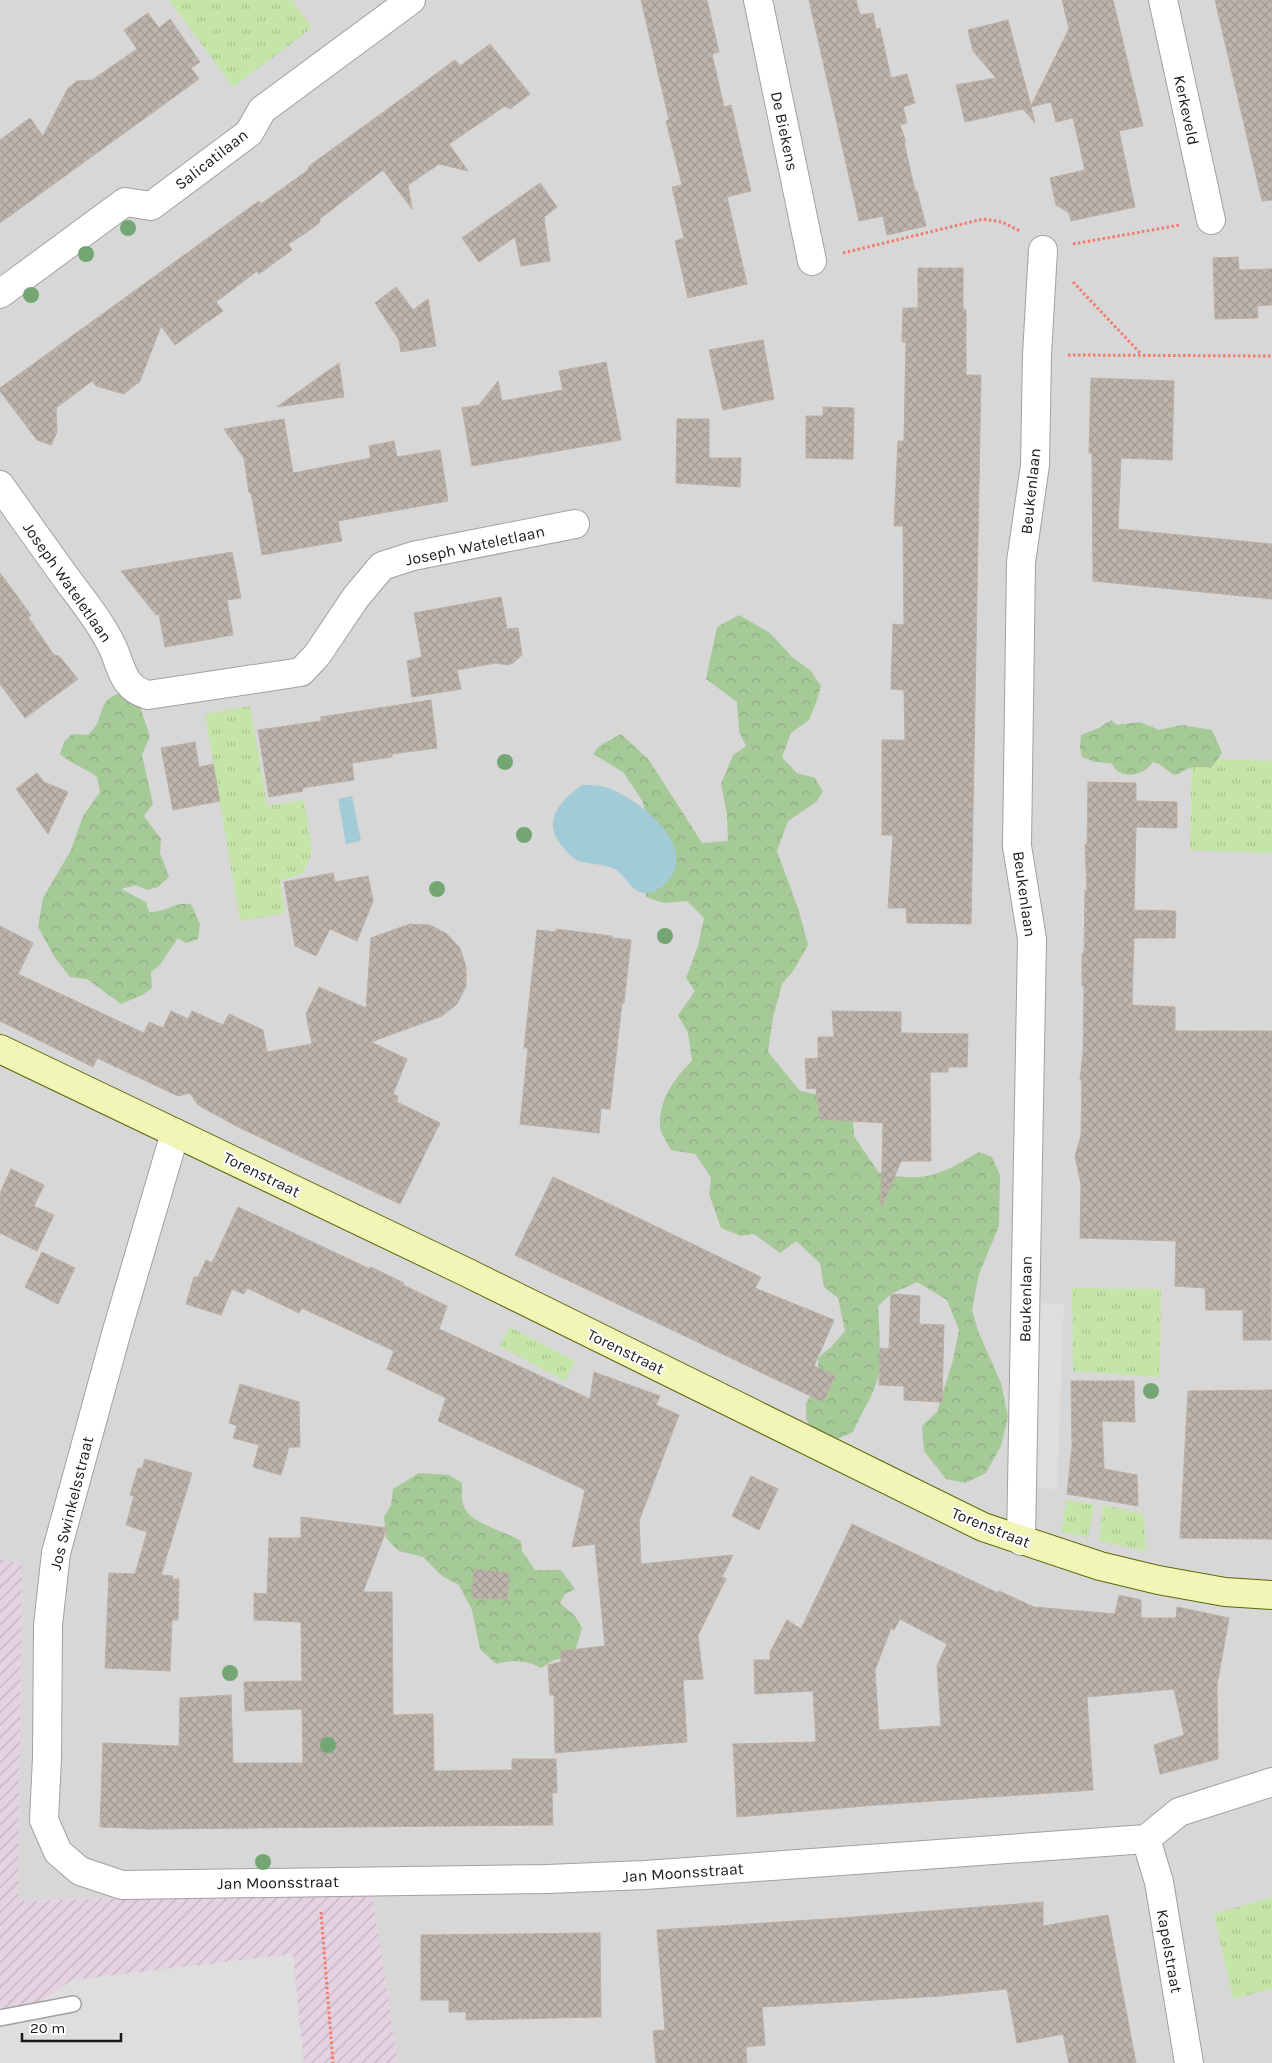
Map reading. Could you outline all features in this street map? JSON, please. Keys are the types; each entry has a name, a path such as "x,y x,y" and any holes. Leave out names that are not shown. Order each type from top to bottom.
{"street":[{"name":"Salicatilaan","path":"0,294 125,202 150,206 249,133 262,110 411,0"},
{"name":"De Biekens","path":"758,0 812,261"},
{"name":"Kerkeveld","path":"1163,0 1211,220"},
{"name":"Beukenlaan","path":"1021,1540 1032,940 1017,846 1021,562 1035,465 1037,355 1043,250"},
{"name":"Joseph Wateletlaan","path":"0,485 112,645 122,672 136,691 148,695 301,672 317,655 356,597 382,566 413,556 575,524"},
{"name":"Torenstraat","path":"0,1049 466,1272 983,1527 1100,1566 1158,1580 1225,1592 1272,1595"},
{"name":"Jos Swinkelsstraat","path":"80,1871 58,1852 44,1820 47,1758 48,1625 56,1553 116,1334 175,1133"},
{"path":"1146,1840 1179,1812 1272,1782"},
{"name":"Jan Moonsstraat","path":"80,1871 122,1885 547,1879 645,1875 1146,1840"},
{"name":"Kapelstraat","path":"1146,1840 1159,1882 1189,2063"}],"lane":[{"path":"0,2018 73,2004"}],"path":[{"path":"812,261 984,219 1002,222 1020,232 1043,250 1141,354"},
{"path":"1043,250 1211,220"},
{"path":"1037,355 1272,356"},
{"path":"318,1882 333,2063"}],"shaded area":[{"path":"0,0 1272,0 1272,2063 398,2063 372,1893 18,1901 22,1566 0,1558"},
{"path":"1039,1303 1064,1304 1057,1489 1033,1488"},
{"path":"0,1558 22,1565 18,1901 372,1893 398,2063 0,2063"},
{"path":"293,1954 304,2063 0,2063 0,2029 72,1980"}],"green space":[{"path":"169,0 292,0 312,28 233,87"},
{"path":"739,615 770,633 792,657 811,671 821,686 809,720 791,733 782,757 797,773 815,778 823,792 816,802 788,821 777,851 799,911 808,945 793,971 782,984 773,1017 768,1052 800,1091 852,1101 854,1136 879,1173 909,1177 932,1175 979,1152 992,1157 1000,1175 999,1226 979,1274 972,1310 978,1331 1001,1383 1008,1417 1001,1446 986,1473 965,1483 946,1479 924,1451 922,1426 937,1412 953,1360 959,1330 947,1300 917,1282 891,1294 878,1306 879,1372 872,1395 853,1432 832,1441 815,1431 806,1419 806,1404 819,1378 818,1358 845,1331 838,1298 824,1287 820,1263 796,1241 780,1253 754,1234 741,1236 721,1228 709,1194 711,1177 695,1154 671,1150 660,1129 660,1116 665,1098 679,1075 692,1061 688,1033 678,1015 695,991 686,978 698,946 704,918 687,901 664,903 646,897 644,867 648,829 643,802 623,772 593,754 599,746 621,734 649,760 702,843 728,841 727,815 721,784 733,755 746,746 739,732 737,702 706,679 717,627"},
{"path":"134,689 150,736 142,755 153,804 144,816 161,839 160,853 169,877 158,887 147,890 136,885 121,889 146,902 149,912 155,912 179,904 191,904 200,924 198,939 186,943 178,938 159,966 151,972 152,988 142,995 121,1004 87,979 70,977 55,958 38,927 43,898 71,850 83,816 100,792 97,777 60,754 64,742 72,734 88,735 96,725 108,700 120,693"},
{"path":"250,706 267,806 304,800 312,852 303,873 280,881 285,913 240,921 205,714"},
{"path":"1111,720 1117,725 1140,722 1159,730 1182,725 1212,730 1222,753 1211,768 1192,768 1174,775 1153,762 1147,769 1134,775 1124,774 1118,771 1111,763 1095,762 1082,757 1080,748 1081,735 1099,728"},
{"path":"1192,758 1272,761 1272,853 1190,850"},
{"path":"1072,1288 1161,1289 1160,1377 1073,1371"},
{"path":"510,1327 575,1361 565,1381 500,1346"},
{"path":"419,1473 449,1475 462,1483 463,1504 468,1513 481,1523 521,1541 522,1551 535,1570 561,1570 575,1589 565,1594 560,1603 575,1616 582,1628 574,1655 554,1660 541,1668 530,1663 519,1662 496,1664 480,1649 472,1610 459,1585 442,1576 423,1557 399,1551 386,1538 384,1517 391,1505 393,1489"},
{"path":"1067,1500 1094,1505 1088,1537 1061,1532"},
{"path":"1103,1505 1144,1514 1146,1551 1099,1541"},
{"path":"1272,1897 1272,1989 1233,1999 1214,1914"}],"water":[{"path":"582,785 601,786 620,793 648,812 660,824 670,838 676,852 676,866 669,879 661,887 652,892 639,892 617,870 579,861 571,857 562,846 556,837 553,820 560,805"},
{"path":"352,796 361,841 346,844 338,799"}],"building":[{"path":"641,0 707,0 719,52 712,54 724,107 731,105 751,191 727,197 747,284 688,298 675,241 684,238 672,187 682,185 666,121 669,120"},
{"path":"809,0 856,0 860,15 873,13 876,29 880,28 891,78 907,74 915,103 903,107 907,123 900,125 906,142 904,142 915,191 917,191 926,226 887,235 883,216 859,221"},
{"path":"1062,0 1113,0 1143,126 1119,131 1135,207 1071,221 1069,213 1056,205 1050,178 1085,170 1073,118 1056,122 1051,102 1031,107 1035,123 1023,109 965,122 956,85 996,78 973,51 968,30 1008,20 1031,106 1069,29"},
{"path":"1215,0 1272,0 1272,200 1262,201"},
{"path":"148,13 159,28 170,19 200,62 191,68 199,79 0,223 0,140 30,118 43,136 68,88 77,81 92,80 137,49 124,30"},
{"path":"490,44 530,94 510,109 505,106 449,144 468,171 439,164 408,185 412,209 383,170 321,218 320,216 320,222 288,244 292,250 259,274 257,271 216,302 223,311 175,345 161,326 140,381 124,394 96,386 92,381 56,408 57,432 51,445 37,440 0,391 0,388 259,201 261,204 308,170 309,166 455,60 460,66"},
{"path":"540,183 557,207 544,217 550,261 521,266 515,237 479,262 462,238"},
{"path":"1238,257 1239,270 1272,269 1272,305 1257,306 1258,318 1215,319 1213,258"},
{"path":"918,268 963,268 963,309 966,310 966,375 981,375 971,924 907,923 906,908 888,908 893,835 882,835 882,740 905,740 904,690 891,689 893,624 904,625 903,526 894,526 898,441 904,441 906,342 902,342 903,308 918,308"},
{"path":"396,287 413,310 428,299 436,346 401,352 399,340 375,303"},
{"path":"763,340 774,399 723,410 709,350"},
{"path":"606,362 621,440 472,466 462,408 479,405 498,381 502,401 563,390 559,371"},
{"path":"339,363 344,397 277,407"},
{"path":"1091,378 1174,381 1172,460 1121,458 1118,529 1272,544 1272,599 1093,581 1092,453 1089,453"},
{"path":"823,407 854,408 853,459 806,458 806,416 823,416"},
{"path":"284,419 293,473 371,458 369,446 394,441 397,457 440,450 448,501 338,521 342,541 262,555 244,458 224,429"},
{"path":"677,419 709,419 709,458 741,458 740,487 676,483"},
{"path":"232,552 241,598 227,600 233,635 165,647 159,614 156,615 121,571"},
{"path":"0,573 31,615 28,617 54,655 59,656 78,679 25,718 0,684"},
{"path":"501,597 507,629 518,628 522,655 513,663 507,665 496,663 457,670 461,689 412,697 407,661 422,657 414,613"},
{"path":"431,700 437,748 392,754 392,757 352,763 354,780 302,788 303,791 269,797 258,730 321,721 321,717"},
{"path":"195,742 199,767 213,764 220,801 173,810 161,748"},
{"path":"37,773 44,782 68,792 48,834 16,789"},
{"path":"1088,782 1136,783 1136,801 1177,802 1177,828 1136,827 1134,910 1176,911 1175,938 1134,938 1132,1005 1175,1007 1175,1031 1272,1031 1271,1340 1243,1340 1243,1310 1206,1310 1205,1288 1175,1286 1176,1241 1080,1238 1081,1185 1075,1156 1081,1136 1082,1080 1080,1080 1083,1053 1084,986 1082,986 1082,953 1084,953 1085,890 1087,891 1085,844 1087,845"},
{"path":"333,873 335,882 368,876 373,901 357,941 330,929 316,956 295,946 284,882"},
{"path":"410,924 430,925 447,934 460,948 466,967 466,986 457,1004 442,1016 371,1042 407,1059 393,1094 398,1096 397,1102 440,1123 400,1204 238,1127 198,1105 190,1093 178,1096 97,1058 93,1067 0,1021 0,926 33,943 18,974 144,1033 149,1022 163,1028 171,1011 188,1019 192,1011 223,1025 229,1014 263,1030 267,1052 312,1044 306,1014 319,987 366,1008 371,938"},
{"path":"556,929 631,940 610,1109 601,1108 599,1133 520,1124 528,1048 524,1048 537,930 556,932"},
{"path":"832,1011 901,1012 901,1033 968,1034 967,1067 948,1067 948,1072 930,1072 931,1161 901,1161 882,1206 883,1123 820,1119 816,1088 807,1089 805,1059 818,1058 818,1037 834,1037"},
{"path":"11,1169 44,1185 34,1206 54,1215 37,1251 0,1233 0,1193"},
{"path":"553,1177 761,1277 755,1288 834,1320 814,1366 835,1376 823,1402 515,1255"},
{"path":"238,1207 370,1269 371,1267 447,1306 439,1329 590,1399 594,1372 660,1396 656,1405 679,1415 639,1521 641,1564 733,1555 722,1577 726,1579 698,1635 703,1679 683,1680 687,1742 555,1753 554,1695 550,1695 548,1665 561,1662 561,1651 605,1646 595,1544 572,1547 585,1490 438,1421 446,1398 387,1369 394,1351 302,1308 299,1313 247,1288 244,1294 232,1289 221,1315 186,1304 194,1277 198,1277 206,1260 212,1263"},
{"path":"42,1252 75,1268 58,1304 25,1287"},
{"path":"891,1294 920,1296 919,1324 944,1325 942,1402 904,1400 904,1386 879,1385 880,1348 889,1349"},
{"path":"1071,1381 1134,1381 1135,1422 1102,1421 1104,1469 1137,1475 1138,1506 1067,1494 1072,1446"},
{"path":"240,1384 299,1402 300,1447 289,1447 281,1475 253,1467 259,1445 233,1438 237,1426 229,1423"},
{"path":"1272,1390 1272,1539 1180,1538 1188,1391"},
{"path":"145,1459 192,1473 161,1575 173,1576 172,1579 179,1579 178,1620 172,1620 170,1671 105,1668 109,1573 135,1574 147,1532 126,1525 134,1496 130,1495 138,1468 142,1469"},
{"path":"751,1476 778,1489 759,1530 732,1516"},
{"path":"301,1517 387,1528 363,1592 392,1592 393,1715 433,1714 434,1771 512,1770 512,1759 556,1759 557,1793 552,1793 553,1825 151,1829 100,1827 103,1743 179,1746 180,1698 231,1695 233,1763 303,1763 302,1709 245,1711 244,1682 302,1681 301,1622 254,1620 254,1593 267,1594 269,1538 301,1538"},
{"path":"852,1524 998,1593 999,1591 1034,1607 1115,1614 1119,1595 1141,1600 1141,1618 1176,1618 1177,1607 1229,1618 1217,1685 1218,1759 1160,1774 1154,1745 1184,1735 1174,1689 1087,1697 1093,1790 737,1817 733,1744 816,1742 813,1691 755,1694 754,1660 770,1660 770,1652 787,1620 801,1629","holes":["900,1619 947,1644 937,1666 941,1726 879,1730 875,1670 891,1628 894,1630"]},
{"path":"474,1569 509,1573 507,1599 472,1598"},
{"path":"1043,1902 1043,1926 1108,1915 1136,2063 1069,2063 1063,2034 1017,2043 1007,1989 940,1996 762,2007 765,2045 746,2047 747,2063 656,2063 653,2031 665,2030 657,1930"},
{"path":"600,1933 601,2017 466,2020 466,2012 449,2012 449,2000 421,2000 421,1935"}]}
